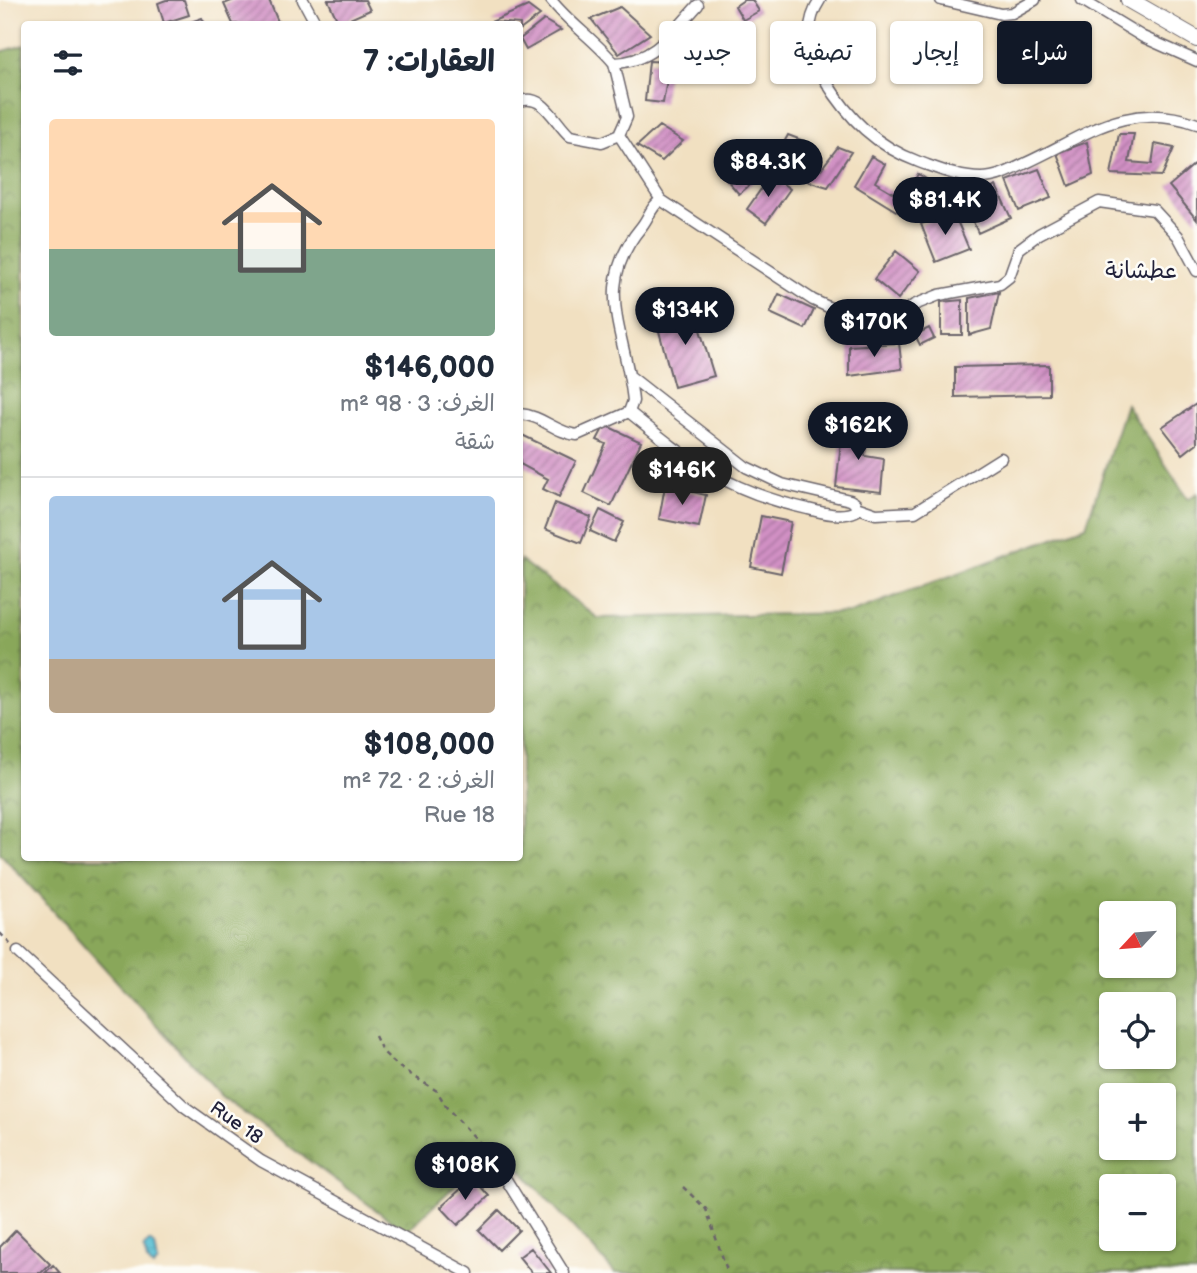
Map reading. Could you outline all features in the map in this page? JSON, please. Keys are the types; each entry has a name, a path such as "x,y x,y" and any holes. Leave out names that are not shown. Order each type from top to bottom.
{"main road":[{"path":"1129,0 1197,39"}],"street":[{"path":"303,0 314,21"},
{"path":"523,101 536,99 543,103 570,136 602,142 619,135 626,117 614,63 602,49 576,30 551,0"},
{"path":"820,0 813,15 809,44 818,67 843,107 880,144 937,168 972,178 998,176 1098,125 1123,118 1158,116 1197,124"},
{"path":"942,0 992,12 1012,13 1035,0"},
{"path":"1082,0 1143,37 1197,61"},
{"path":"614,63 634,63 648,55 698,5"},
{"path":"619,135 661,200 813,300 872,327 889,323 914,305 939,295 1000,284 1009,277 1019,249 1039,234 1099,202 1154,210 1178,236 1197,271"},
{"path":"523,414 531,415 557,429 577,435 629,412 633,401 631,377 613,294 616,268 627,244 649,218 655,203 661,200"},
{"path":"631,377 746,467 782,484 850,500 856,507 876,514 915,512 1001,458"},
{"path":"629,412 692,461 748,493 834,514 852,513 856,507"},
{"name":"Rue 18","path":"18,952 184,1107 261,1161 466,1272"},
{"path":"489,1152 564,1273"}],"path":[{"path":"375,1036 382,1051 400,1067 436,1091 447,1108 489,1152"},
{"path":"683,1187 706,1209 728,1273"}],"green space":[{"path":"21,46 21,861 523,861 523,562 598,618 850,613 1086,526 1126,404 1188,499 1197,493 1197,1273 615,1273 498,1145 406,1232 221,1096 0,853 0,52"}],"water":[{"path":"149,1242 155,1246 158,1262 153,1267 147,1261 144,1249"}],"building":[{"path":"184,0 189,15 163,21 158,3"},
{"path":"234,0 269,0 278,21 232,21 224,4"},
{"path":"328,0 365,0 370,10 346,21 338,21"},
{"path":"744,0 752,0 759,11 743,20 735,6"},
{"path":"528,6 540,15 523,28 523,21 493,21"},
{"path":"620,7 650,34 619,54 591,19"},
{"path":"544,20 561,30 526,50 523,37"},
{"path":"649,61 659,61 659,84 666,84 663,103 645,101"},
{"path":"659,126 683,141 662,161 637,146"},
{"path":"1119,134 1134,134 1129,162 1152,164 1155,144 1174,148 1162,176 1111,174"},
{"path":"788,135 804,141 796,156 821,169 838,147 851,152 828,187 769,170"},
{"path":"1087,142 1093,175 1069,186 1057,153"},
{"path":"739,147 763,174 739,194 716,167"},
{"path":"871,156 885,164 875,182 904,199 918,174 928,180 906,217 854,185"},
{"path":"1197,162 1197,220 1169,186"},
{"path":"1039,169 1051,198 1019,211 1007,181"},
{"path":"771,175 790,189 766,223 747,209"},
{"path":"996,186 1011,218 978,233 964,201"},
{"path":"953,211 969,249 936,262 921,224"},
{"path":"896,251 920,271 898,299 874,279"},
{"path":"999,292 991,329 969,335 969,298"},
{"path":"779,294 814,310 805,329 770,313"},
{"path":"962,300 962,335 941,335 941,302"},
{"path":"684,305 694,310 714,376 674,387 659,331 666,328 664,320 671,309"},
{"path":"929,328 934,338 920,345 915,335"},
{"path":"899,343 902,369 849,376 849,346"},
{"path":"1049,365 1049,395 955,397 955,367"},
{"path":"1196,404 1197,443 1183,454 1162,427"},
{"path":"843,423 868,426 865,456 884,459 881,492 836,487"},
{"path":"605,425 641,442 611,506 584,493 606,444 597,440"},
{"path":"523,435 576,461 559,497 543,489 548,479 523,466"},
{"path":"665,486 706,495 699,527 659,519"},
{"path":"555,503 591,517 581,543 545,529"},
{"path":"600,510 624,522 614,542 590,531"},
{"path":"761,516 791,522 781,573 751,567"},
{"path":"473,1178 489,1196 458,1225 441,1207"},
{"path":"499,1210 519,1230 499,1250 479,1230"},
{"path":"16,1230 50,1264 41,1273 0,1273 0,1247"},
{"path":"531,1248 551,1273 532,1273 519,1257"},
{"path":"53,1265 60,1273 45,1273"}],"district":[{"name":"عطشانة","path":"1141,270"}]}
